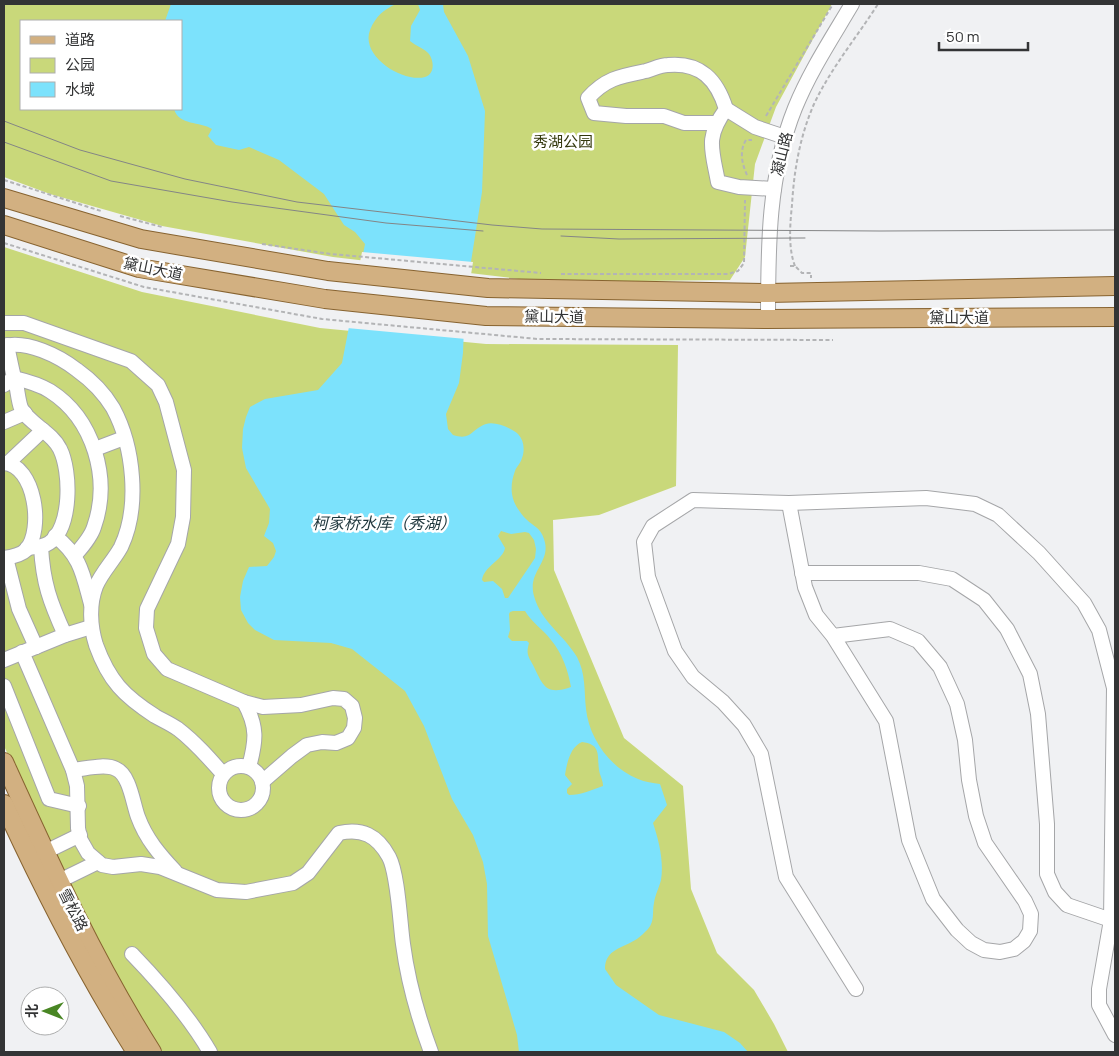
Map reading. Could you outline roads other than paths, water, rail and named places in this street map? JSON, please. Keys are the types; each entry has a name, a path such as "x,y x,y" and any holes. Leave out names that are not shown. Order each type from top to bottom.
{"main road":[{"name":"黛山大道","path":"4,198 142,239 328,271 488,288 768,293 1115,286"},
{"name":"黛山大道","path":"4,224 139,268 325,299 486,316 768,319 1115,317"},
{"name":"雪松路","path":"4,762 37,856 111,1014 136,1052"},
{"name":"雪松路","path":"4,804 37,856"},
{"name":"雪松路","path":"51,885 152,1052"}],"street":[{"name":"凝山路","path":"768,319 770,216 776,174 785,137 807,81 852,4"},
{"path":"716,123 684,123 664,116 626,116 594,113 588,98 600,86 624,75 667,65 689,65 705,73 720,92 726,109 756,127 785,137"},
{"path":"726,109 716,123 710,142 718,182 739,187 774,189"},
{"path":"4,323 24,323 131,361 158,385 166,402 184,470 185,495 178,544 147,610 146,628 154,654 167,669 244,702 263,706 301,705 333,698 344,699 352,706 355,718 354,728 348,738 336,743 322,742 307,745 262,782"},
{"path":"36,647 18,609 5,558 50,543 63,519 67,499 68,478 60,450 52,437 21,408 9,381 5,345 22,345 56,355 94,383 113,408 130,462 133,486 131,518 121,547 96,586 91,627 104,665 116,685 134,702 176,727 194,741 223,774"},
{"path":"9,381 34,383 51,392 68,406 84,427 95,449 101,479 100,504 94,528 84,545 75,555"},
{"path":"4,422 25,413"},
{"path":"43,430 6,463 17,468 26,478 32,491 35,509 35,526 32,541 46,589 65,635"},
{"path":"95,449 124,438"},
{"path":"856,989 786,877 761,754 744,725 723,702 694,677 675,651 648,577 644,542 653,526 693,500 788,503 926,498 975,504 998,515 1039,552 1084,603 1099,630 1114,688 1111,920 1099,989 1099,1005 1115,1035"},
{"path":"788,503 805,587 816,615 833,636 886,721 909,840 933,899 957,930 971,943 984,950 1000,952 1014,948 1024,941 1030,931 1031,914 1026,901 985,843 974,807 969,780 966,740 957,704 940,667 918,640 890,629 833,636"},
{"path":"55,536 66,544 75,555 92,607"},
{"path":"802,572 919,573 952,579 984,600 1007,629 1030,674 1038,714 1047,824 1047,874 1055,892 1066,906 1111,920"},
{"path":"4,660 65,635 91,627"},
{"path":"22,652 73,770 77,786 78,828 80,835 88,853 102,865 112,867 140,864 160,867 217,890 246,892 293,883 308,873 318,862 330,842 339,833 352,830 367,834 378,843 389,858 394,876 409,979 416,1007 432,1052"},
{"path":"4,686 49,799 78,806"},
{"path":"244,702 252,716 255,739 249,767"},
{"path":"235,766 249,767 255,771 262,782 261,798 250,808 235,810 223,801 220,794 219,787 223,774 235,766"},
{"path":"73,770 108,767 117,769 124,776 130,789 138,817 148,839 178,874"},
{"path":"37,856 80,835"},
{"path":"51,885 98,862"},
{"path":"132,954 161,983 210,1052"}],"water":[{"name":"柯家桥水库（秀湖）","path":"171,4 396,4 377,17 370,30 369,40 371,49 377,58 395,72 416,78 425,77 431,73 433,67 429,54 410,41 411,26 420,10 418,4 443,4 444,12 468,56 485,111 482,192 465,300 463,353 459,383 446,414 448,429 453,435 464,437 481,426 494,423 507,427 520,436 523,442 523,452 513,477 513,497 521,514 541,532 546,547 543,561 534,580 534,596 537,605 547,621 572,649 580,663 588,720 596,741 618,768 643,781 660,784 667,805 653,823 660,851 662,873 653,906 652,923 638,938 611,953 606,962 605,969 616,985 659,1015 724,1032 740,1043 748,1052 519,1052 517,1035 488,936 487,884 483,862 473,835 452,799 424,726 405,691 352,649 331,643 274,640 255,630 248,623 241,610 240,597 243,581 249,567 267,566 276,551 273,543 264,536 269,523 270,509 246,468 242,448 246,417 250,407 265,399 318,390 342,363 365,244 355,232 344,225 324,194 279,160 249,147 239,150 216,145 208,136 212,129 185,121 175,110 182,110 182,20 165,20","holes":["501,531 511,534 529,533 534,540 536,549 535,558 508,598 505,598 502,589 493,581 484,582 482,580 486,571 504,552 505,548 498,536","513,611 525,611 555,645 566,668 571,687 556,690 546,687 529,657 529,643 527,641 512,641 508,637 510,630 509,614","582,742 593,745 596,748 603,786 569,795 567,789 572,784 565,775 566,770 570,756 578,744"]}],"tram line":[{"path":"4,121 80,150 185,179 297,202 492,225 542,229 1115,230"},
{"path":"4,142 111,181 232,202 386,223 483,231"},
{"path":"561,236 619,239 805,238"}],"park label":[{"name":"秀湖公园","path":"563,142"}]}
